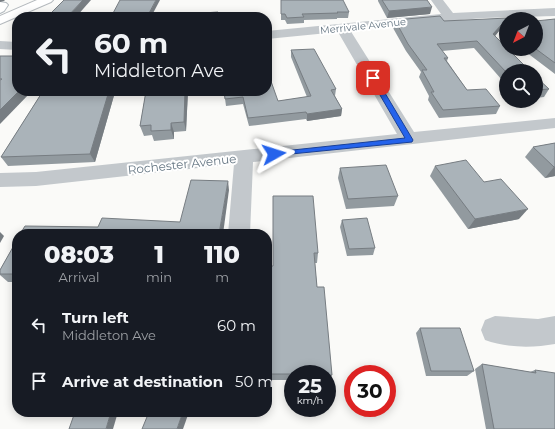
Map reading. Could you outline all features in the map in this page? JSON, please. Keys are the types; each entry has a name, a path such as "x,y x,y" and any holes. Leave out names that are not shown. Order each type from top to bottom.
{"main road":[{"path":"1,8 21,0"},
{"path":"1,8 39,0"},
{"path":"19,12 48,0"},
{"path":"0,20 12,15"}],"street":[{"path":"437,0 451,18"},
{"name":"Merrivale Avenue","path":"272,35 451,18 532,12 555,12"},
{"path":"343,29 410,140"},
{"path":"0,44 12,45"},
{"name":"Rochester Avenue","path":"0,180 36,179 244,158 555,123"},
{"path":"239,229 244,158"},
{"path":"495,330 538,333 555,330"}],"building":[{"path":"64,0 83,0 72,12 52,12"},
{"path":"120,0 156,0 150,12 114,12"},
{"path":"281,0 343,0 349,12 302,14 304,17 287,18 285,14 281,14"},
{"path":"382,0 427,0 432,7 389,11"},
{"path":"440,16 444,21 499,18 499,27 493,34 499,40 499,56 515,56 523,64 499,65 477,41 437,44 448,58 444,58 467,90 486,89 499,105 499,106 443,110 431,92 434,92 422,70 427,70 408,44 395,20"},
{"path":"555,19 555,63 543,54 543,20"},
{"path":"314,49 336,89 331,90 342,109 307,114 306,112 248,118 243,97 225,99 225,96 272,96 272,84 278,101 311,96 291,50"},
{"path":"0,56 12,56 12,96 14,96 0,110 0,80 2,79 0,79"},
{"path":"543,83 549,89 543,89"},
{"path":"40,96 107,96 90,154 1,157"},
{"path":"145,96 185,96 184,122 171,123 171,130 151,131 151,125 140,126"},
{"path":"555,143 555,167 554,167 533,147"},
{"path":"466,160 484,182 501,179 528,209 475,219 435,166"},
{"path":"386,165 398,196 348,199 340,168"},
{"path":"191,180 228,181 220,229 23,229 25,226 98,227 102,218 180,222"},
{"path":"273,196 313,196 318,253 314,253 317,287 324,287 331,365 284,365 284,374 272,374"},
{"path":"367,218 375,248 349,249 342,220"},
{"path":"12,249 12,274 0,274 0,270"},
{"path":"420,328 460,328 474,371 431,371"},
{"path":"482,364 536,373 535,370 555,373 555,429 494,429"},
{"path":"73,417 110,417 106,429 69,429"},
{"path":"147,417 181,417 177,429 142,429"}],"route":[{"path":"274,154 410,140 373,78"}]}
